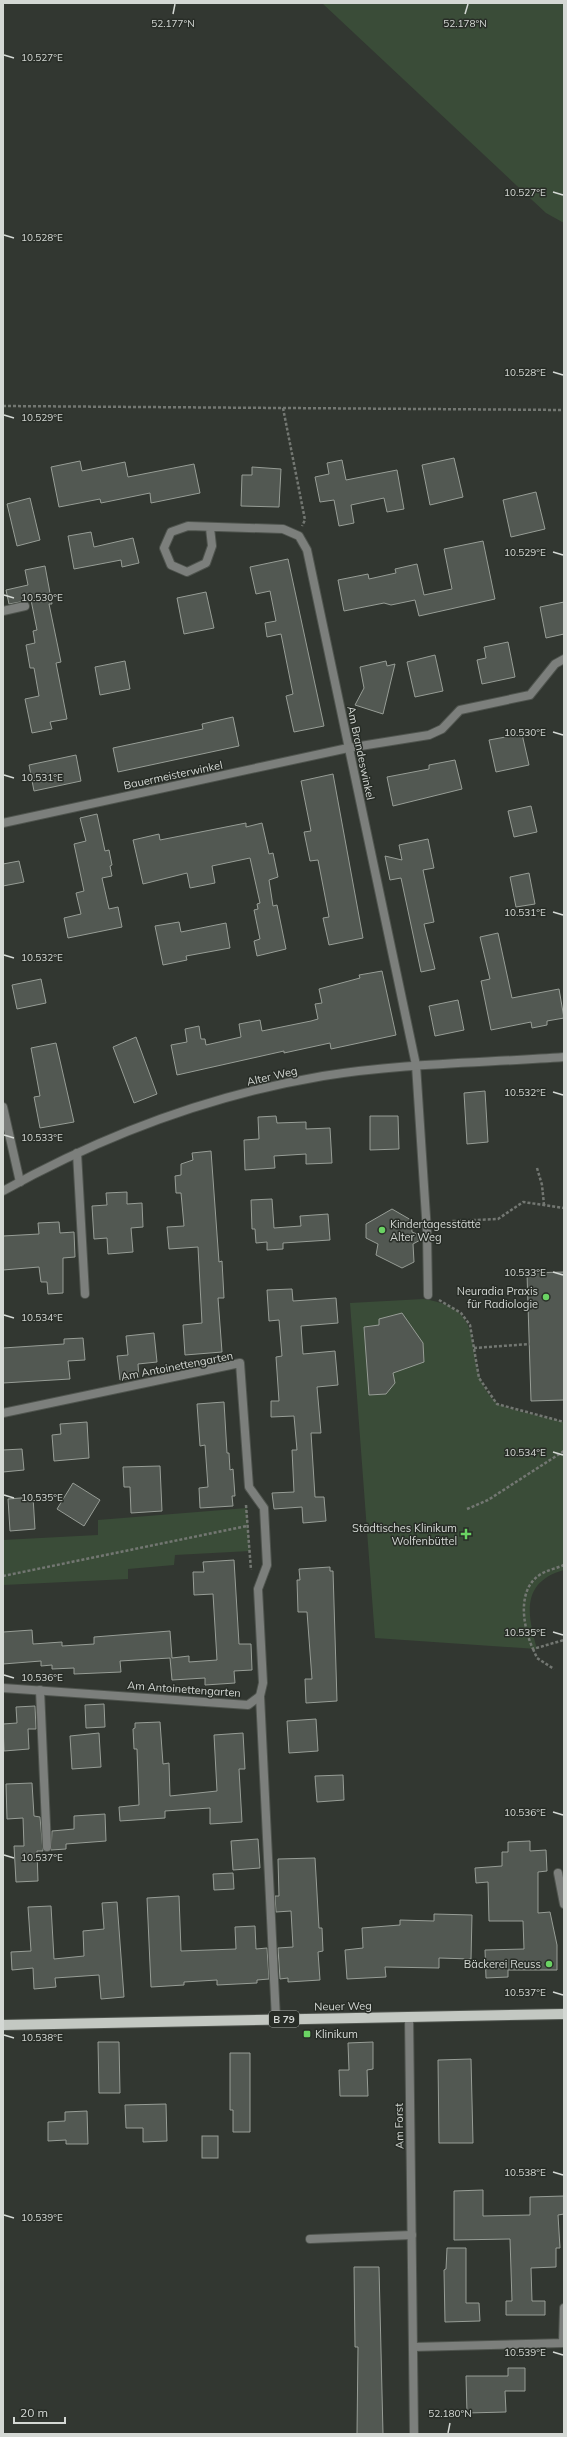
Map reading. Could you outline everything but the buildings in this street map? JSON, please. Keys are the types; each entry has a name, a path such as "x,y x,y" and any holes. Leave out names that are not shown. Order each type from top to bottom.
{"main road":[{"name":"Neuer Weg","path":"3,2025 564,2014"}],"street":[{"path":"210,528 212,546 206,563 187,572 171,565 164,548 171,532 188,526 210,528 283,529 299,536"},
{"name":"Am Brandeswinkel","path":"299,536 307,550 416,1065 427,1232 428,1295"},
{"path":"3,611 25,606"},
{"name":"Bauermeisterwinkel","path":"3,823 348,748 429,735 442,729 460,710 530,695 555,664 564,659"},
{"name":"Alter Weg","path":"3,1191 77,1153 123,1134 221,1099 324,1076 416,1065 564,1057"},
{"path":"3,1107 20,1182"},
{"path":"77,1153 85,1294"},
{"name":"Am Antoinettengarten","path":"3,1413 240,1364 249,1487"},
{"path":"249,1487 264,1508 267,1565 258,1589 263,1683 260,1696 276,2019"},
{"name":"Am Antoinettengarten","path":"3,1688 248,1705 260,1696"},
{"path":"40,1690 47,1847"},
{"path":"558,1872 564,1904"},
{"name":"Am Forst","path":"409,2016 414,2434"},
{"path":"310,2239 412,2235"},
{"path":"413,2347 563,2343 564,2308"}],"path":[{"path":"3,406 564,410"},
{"path":"283,408 305,520 299,536"},
{"path":"537,1168 542,1185 544,1205"},
{"path":"427,1232 453,1221 498,1219 523,1202 564,1208"},
{"path":"428,1295 461,1313 470,1325 479,1378 497,1404 564,1422"},
{"path":"474,1348 530,1344"},
{"path":"466,1509 488,1500 564,1451"},
{"path":"249,1487 246,1500 252,1579 258,1589"},
{"path":"3,1576 248,1526"},
{"path":"554,1669 537,1658 533,1649 524,1616 524,1599 530,1586 540,1575 564,1565"},
{"path":"533,1649 564,1640"}],"green space":[{"path":"322,3 564,3 564,223 546,213"},
{"path":"423,1299 446,1305 460,1314 468,1326 478,1372 485,1388 497,1403 517,1410 564,1422 564,1570 550,1575 540,1582 534,1591 530,1612 531,1624 537,1649 375,1638 350,1303"},
{"path":"247,1508 250,1551 175,1555 174,1565 128,1569 128,1579 3,1585 3,1540 98,1535 98,1520"}],"place":[{"name":"Kindertagesstätte Alter Weg","path":"382,1230"},
{"name":"Neuradia Praxis für Radiologie","path":"546,1297"},
{"name":"Städtisches Klinikum Wolfenbüttel","path":"466,1534"},
{"name":"Bäckerei Reuss","path":"549,1964"},
{"name":"Klinikum","path":"307,2034"}]}
